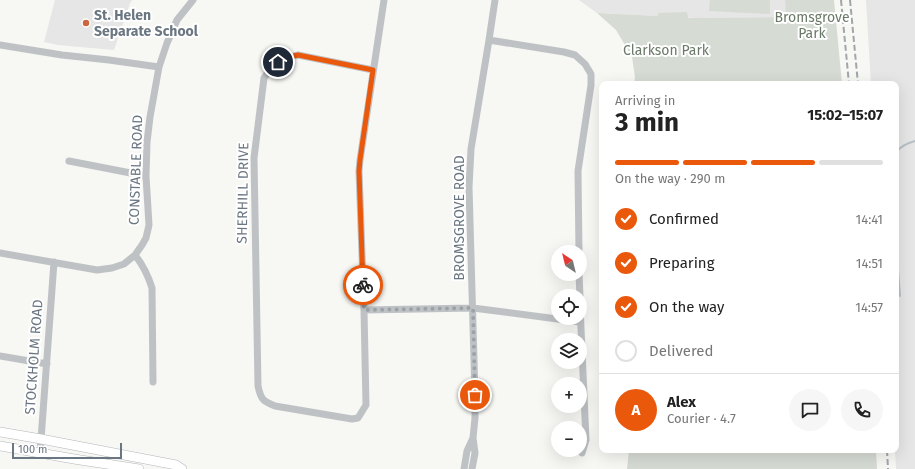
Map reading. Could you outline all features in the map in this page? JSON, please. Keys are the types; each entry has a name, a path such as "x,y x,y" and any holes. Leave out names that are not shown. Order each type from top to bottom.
{"main road":[{"path":"0,432 176,465 182,469"},
{"path":"0,446 139,469"}],"street":[{"name":"CONSTABLE ROAD","path":"0,253 97,270 112,268 124,264 135,255 142,245 149,225 146,176 147,142 159,67 166,43 177,20 193,0"},
{"path":"384,0 359,171 364,310 473,308 551,318"},
{"name":"BROMSGROVE ROAD","path":"472,469 474,452 473,438 475,404 469,187 471,149 495,0"},
{"path":"489,40 575,55 585,64 591,74 591,85 578,171 579,245"},
{"path":"0,45 62,55 159,67"},
{"name":"SHERHILL DRIVE","path":"364,310 366,405 358,418 352,419 275,406 264,402 259,394 258,386 254,158 264,78 270,69 278,62 298,55 373,70"},
{"path":"69,161 146,176"},
{"path":"135,255 148,274 152,288 153,382"},
{"name":"STOCKHOLM ROAD","path":"40,453 54,262"},
{"path":"580,325 585,421"},
{"path":"0,356 47,364"},
{"name":"BROMSGROVE ROAD","path":"464,469 467,451 473,438"}],"shaded area":[{"name":"St. Helen Separate School","path":"55,0 132,0 114,50 58,45 44,42"},
{"path":"579,0 785,0 787,17 697,18 597,13"},
{"path":"866,0 915,0 915,469 896,469 895,453 899,453 899,81 871,81"}],"green space":[{"path":"710,0 770,0 770,14 709,11"},
{"name":"Clarkson Park","path":"785,0 834,0 842,81 634,81 632,57 616,30 597,13 658,16 658,13 687,12 688,18 786,17"},
{"path":"629,453 876,453 877,469 627,469"}],"waterway":[{"path":"899,149 915,141"},
{"path":"899,283 900,296"}],"railway":[{"path":"841,0 849,81"},
{"path":"850,0 858,81"},
{"path":"887,453 888,469"}],"way so far":[{"path":"363,285 364,310 473,308 475,395"}],"place":[{"name":"St. Helen Separate School","path":"86,23"}],"route":[{"path":"278,62 298,55 373,70 359,171 363,285"}],"park label":[{"name":"Bromsgrove Park","path":"812,26"}]}
